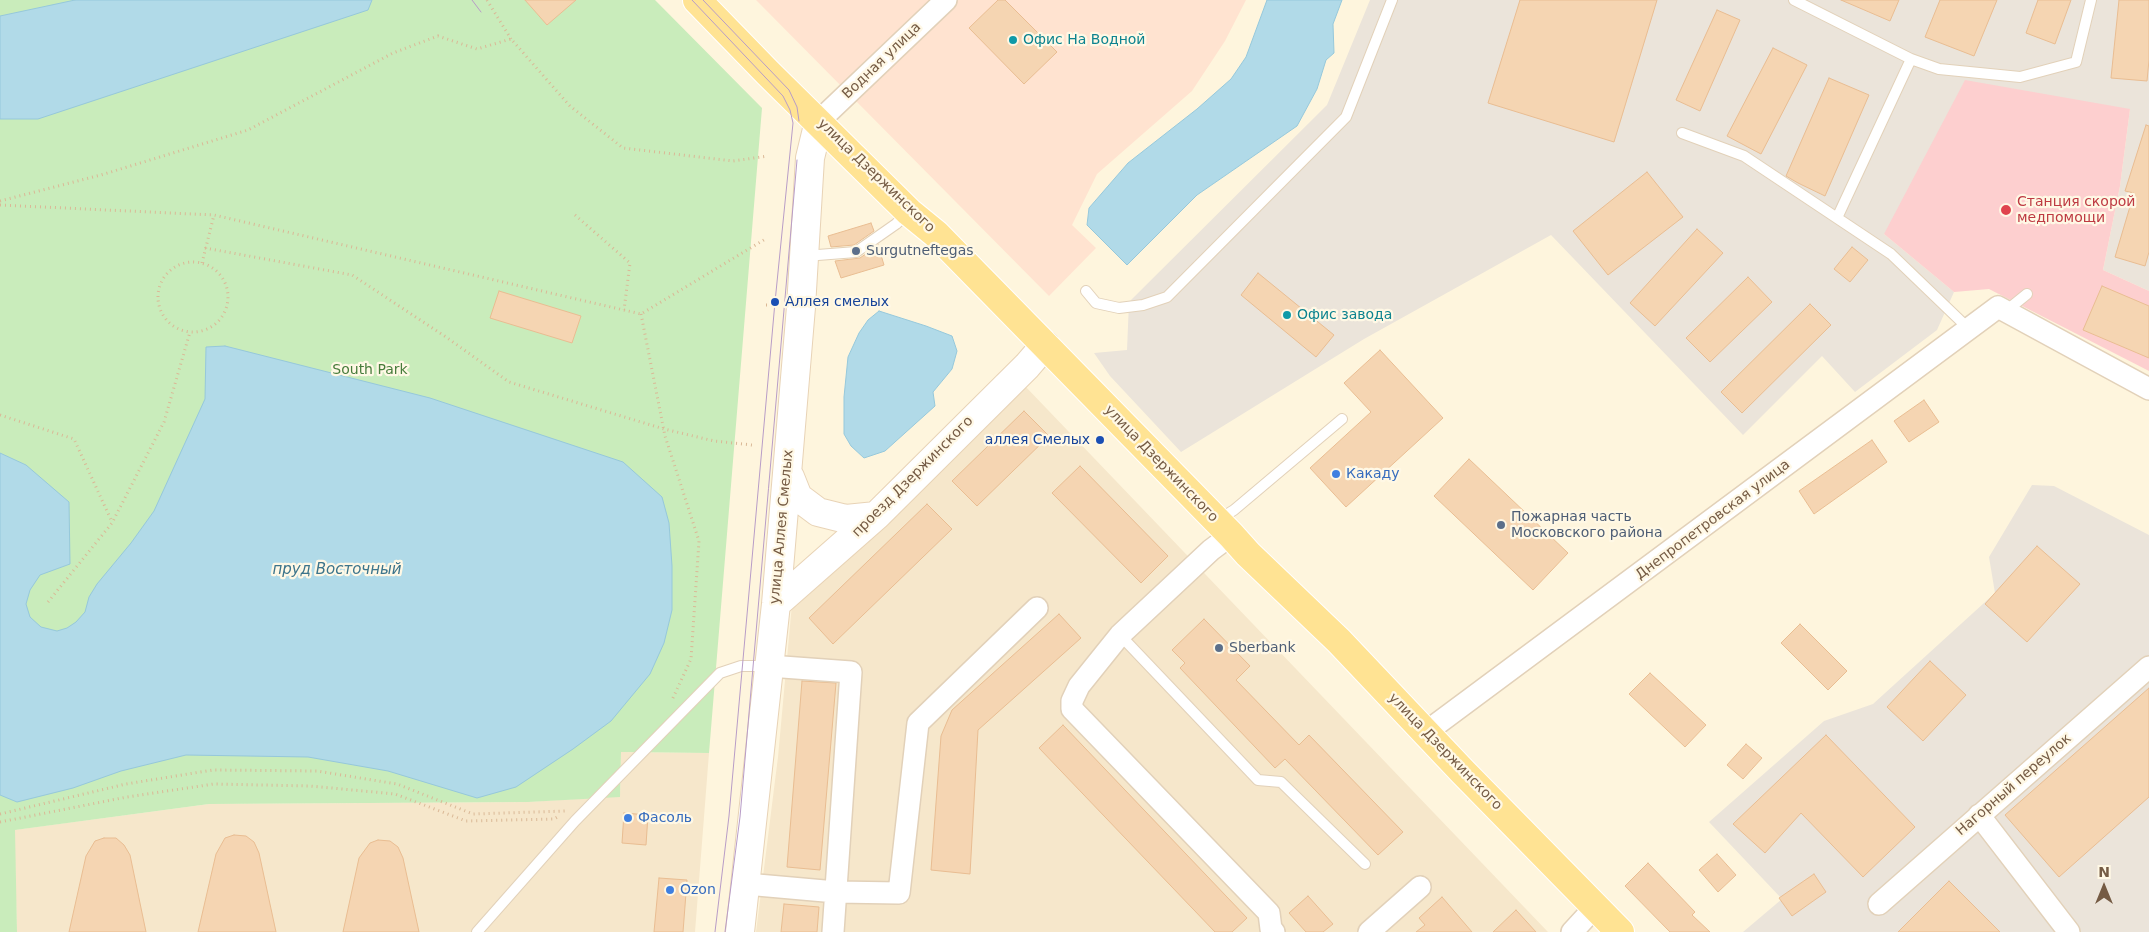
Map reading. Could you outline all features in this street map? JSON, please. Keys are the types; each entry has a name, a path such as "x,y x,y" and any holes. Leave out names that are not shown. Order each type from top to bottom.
{"main road":[{"name":"улица Дзержинского","path":"698,0 768,73 819,121 909,212 936,234 1248,554 1340,641 1620,932"},
{"name":"улица Аллея Смелых","path":"740,932 776,604 810,158 819,121"},
{"name":"проезд Дзержинского","path":"776,604 876,516 1027,366 1045,345"},
{"path":"787,477 790,477 798,497 818,512 838,518 856,519 876,516"}],"street":[{"name":"Водная улица","path":"819,121 946,0"},
{"name":"Днепропетровская улица","path":"1428,734 1438,724 1970,329 2002,309"},
{"path":"2002,309 2149,389"},
{"path":"1224,528 1211,550 1120,635 1079,686 1072,701 1072,709 1269,913 1274,932"},
{"path":"746,884 836,892 899,893 918,723 1037,608"},
{"path":"769,666 851,672 832,932"},
{"name":"Нагорный переулок","path":"1878,904 2149,667"},
{"path":"1980,816 2069,932"},
{"path":"1369,932 1420,887"},
{"path":"1572,932 1595,907"}],"lane":[{"path":"1086,292 1096,302 1119,308 1143,305 1167,297 1346,117 1392,0"},
{"path":"1794,0 1911,59 1938,69 2020,77 2076,62 2091,0"},
{"path":"1837,218 1911,59"},
{"path":"1682,133 1744,156 1891,254 1970,329"},
{"path":"804,256 856,252 896,224 909,212"},
{"path":"2002,309 2027,294"},
{"path":"1224,528 1234,510 1342,419"},
{"path":"1120,635 1258,780 1281,782 1365,864"},
{"path":"477,932 574,821 720,673 742,666 769,666"}],"path":[{"path":"488,0 511,39 570,106 623,148 733,161 768,156"},
{"path":"0,201 101,175 248,130 393,53 438,36 477,49 511,39"},
{"path":"0,205 214,215 641,314 767,238"},
{"path":"202,263 214,215"},
{"path":"575,215 630,263 624,310"},
{"path":"205,248 352,274 510,382 664,429 714,441 752,445"},
{"path":"202,263 213,268 221,276 227,286 228,298 226,309 221,319 212,327 201,332 190,332 173,326 161,314 158,291 162,280 169,271 179,264 202,263"},
{"path":"641,314 664,429 699,541 691,659 672,701"},
{"path":"48,602 112,523 164,422 190,332"},
{"path":"0,415 74,439 112,523"},
{"path":"0,814 126,784 213,770 317,771 397,784 473,814 569,811 554,820 466,821 395,794 310,786 214,784 128,797 0,822"}],"shaded area":[{"path":"756,0 1246,0 1225,41 1192,91 1097,174 1072,225 1096,248 1049,296"},
{"path":"1370,0 2149,0 2149,291 2103,270 2120,186 2130,109 1884,234 1954,292 1937,330 1855,392 1822,356 1743,435 1551,235 1364,339 1181,452 1110,376 1094,353 1127,350 1129,302 1327,105"},
{"name":"Станция скорой медпомощи","path":"1965,80 2130,109 2120,186 2103,270 2149,291 2149,371 1989,289 1954,292 1884,234"},
{"path":"1024,385 1548,932 756,932 778,757 792,604"},
{"path":"2032,485 2054,486 2149,535 2149,932 1743,932 1782,899 1709,822 1824,721 1873,704 1995,593 1989,557"},
{"path":"621,752 709,753 695,932 17,932 14,830 209,804 528,802 620,796"}],"green space":[{"name":"South Park","path":"0,0 655,0 762,108 709,753 621,752 620,797 528,802 209,804 15,830 17,932 0,932"}],"water":[{"path":"75,0 372,0 368,10 38,119 0,119 0,16"},
{"path":"1267,0 1342,0 1333,24 1334,53 1326,60 1317,89 1297,126 1197,195 1127,265 1087,225 1089,208 1128,163 1197,109 1231,79 1246,57"},
{"path":"879,311 952,336 957,351 952,369 933,392 935,406 885,451 864,458 851,446 844,434 844,397 848,357 859,333 868,320"},
{"name":"пруд Восточный","path":"225,346 430,398 623,462 662,497 669,523 672,566 672,610 664,643 650,674 611,721 516,787 477,798 388,771 308,757 186,755 121,771 73,788 17,802 0,795 0,453 26,465 69,502 70,564 40,575 30,590 26,604 30,617 41,627 57,631 67,628 85,612 89,597 97,584 131,543 154,511 205,399 206,347"}],"building":[{"path":"525,0 576,0 547,25"},
{"name":"Офис На Водной","path":"998,0 1005,0 1057,52 1024,84 969,28"},
{"path":"1520,0 1657,0 1614,142 1488,103"},
{"path":"1841,0 1899,0 1890,21"},
{"path":"1940,0 1997,0 1974,56 1925,37"},
{"path":"2038,0 2071,0 2055,44 2026,33"},
{"path":"2119,0 2149,0 2147,81 2111,78"},
{"path":"1717,10 1740,20 1700,111 1676,100"},
{"path":"1773,48 1807,65 1761,154 1727,136"},
{"path":"1829,78 1869,95 1825,196 1786,176"},
{"path":"2146,125 2149,126 2149,252 2145,266 2115,257 2134,193 2125,191"},
{"path":"1647,172 1683,217 1608,275 1573,231"},
{"path":"871,223 874,231 854,245 831,247 828,236"},
{"path":"1697,229 1723,253 1655,326 1630,303"},
{"path":"878,245 884,265 841,278 835,261 860,258"},
{"path":"1852,247 1868,260 1850,282 1834,269"},
{"name":"Офис завода","path":"1258,273 1334,335 1316,357 1241,295"},
{"path":"1748,277 1772,302 1710,362 1686,338"},
{"path":"2102,286 2149,306 2149,358 2083,330"},
{"path":"499,291 581,316 572,343 490,318"},
{"path":"1810,304 1831,325 1742,413 1721,392"},
{"path":"1380,350 1443,418 1346,507 1310,468 1371,412 1344,383"},
{"path":"1924,400 1939,422 1909,442 1894,421"},
{"path":"1024,411 1049,436 977,506 952,481"},
{"path":"1872,440 1887,462 1814,514 1799,491"},
{"name":"Пожарная часть Московского района","path":"1469,459 1568,553 1533,590 1434,496"},
{"path":"1080,466 1168,556 1141,583 1052,493"},
{"path":"927,504 952,529 833,644 809,618"},
{"path":"2037,546 2080,584 2027,642 1985,604"},
{"path":"1059,614 1081,638 978,730 970,874 931,870 941,736 952,710"},
{"path":"1204,619 1250,666 1236,680 1299,745 1309,735 1403,832 1378,855 1285,759 1275,768 1180,668 1185,663 1172,650"},
{"path":"1800,624 1847,671 1828,690 1781,643"},
{"path":"1930,661 1966,695 1923,741 1887,707"},
{"path":"1650,673 1706,725 1685,747 1629,694"},
{"path":"802,681 836,683 820,870 787,867"},
{"path":"2149,688 2149,797 2059,877 2005,815"},
{"path":"1063,725 1247,918 1232,932 1215,932 1039,748"},
{"path":"1826,735 1915,827 1863,877 1801,813 1765,853 1733,824"},
{"path":"1746,744 1762,758 1743,779 1727,765"},
{"path":"624,813 648,815 646,845 622,843"},
{"path":"234,835 246,836 254,842 259,853 276,932 198,932 216,854 225,838"},
{"path":"104,838 116,838 124,845 130,855 146,932 69,932 86,856 95,841"},
{"path":"378,840 390,841 398,847 403,858 419,932 343,932 359,858 370,843"},
{"path":"1717,854 1736,875 1718,892 1699,870"},
{"path":"1648,863 1695,912 1692,915 1710,932 1670,932 1625,886"},
{"path":"1814,874 1826,892 1792,916 1779,898"},
{"path":"659,878 687,880 683,932 654,932"},
{"path":"1949,881 2000,932 1898,932"},
{"path":"1308,896 1333,924 1323,932 1306,932 1289,913"},
{"path":"1442,897 1472,932 1416,932 1425,925 1419,918"},
{"path":"784,904 819,907 817,932 781,932"},
{"path":"1516,910 1536,932 1493,932"}],"tram line":[{"path":"472,0 481,12"},
{"path":"692,0 783,96 790,110 793,123 729,816 715,932"},
{"path":"703,0 789,90 797,107 799,121"},
{"path":"725,932 740,817 797,160"}],"place":[{"name":"Офис На Водной","path":"1013,40"},
{"name":"Станция скорой медпомощи","path":"2006,210"},
{"name":"Surgutneftegas","path":"856,251"},
{"name":"Аллея смелых","path":"775,302"},
{"name":"Офис завода","path":"1287,315"},
{"name":"аллея Смелых","path":"1100,440"},
{"name":"Какаду","path":"1336,474"},
{"name":"Пожарная часть Московского района","path":"1501,525"},
{"name":"Sberbank","path":"1219,648"},
{"name":"Фасоль","path":"628,818"},
{"name":"Ozon","path":"670,890"}]}
